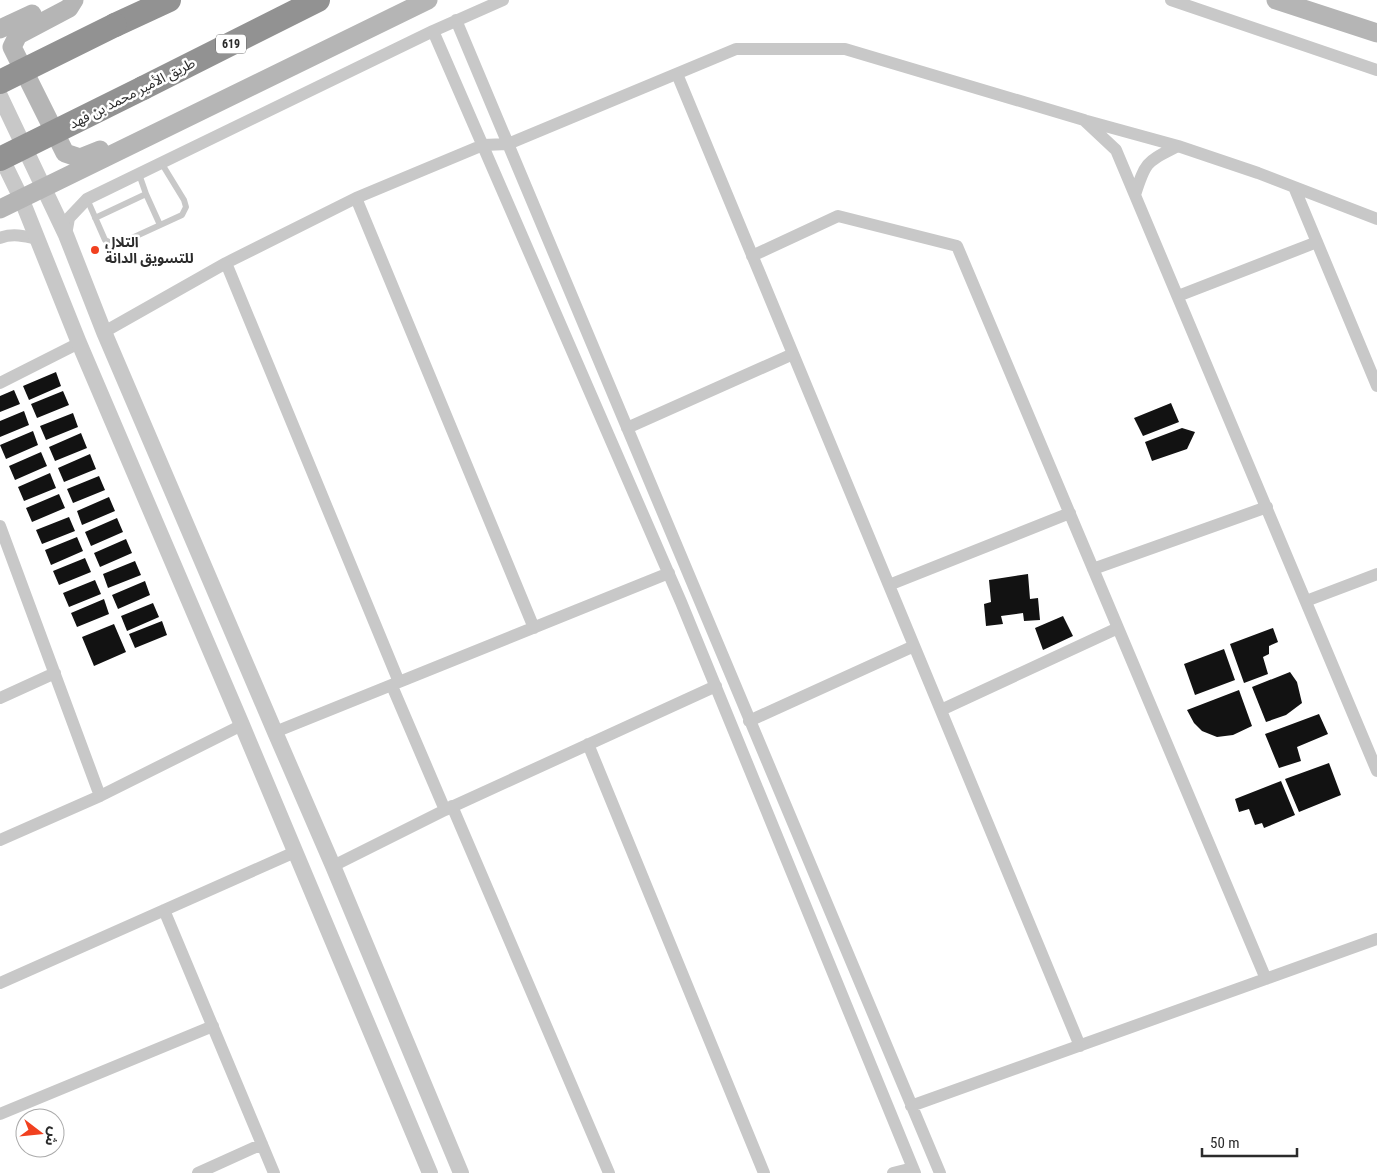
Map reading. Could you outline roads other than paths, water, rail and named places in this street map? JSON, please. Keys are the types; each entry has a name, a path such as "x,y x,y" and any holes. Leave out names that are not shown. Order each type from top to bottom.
{"highway":[{"path":"0,82 169,0"},
{"name":"طريق الأمير محمد بن فهد","path":"0,157 318,0"}],"main road":[{"path":"0,29 60,0"},
{"path":"74,0 70,8 18,35 12,48 65,153 80,158 128,138 156,134"},
{"path":"0,209 428,0"},
{"path":"1276,0 1377,33"}],"street":[{"path":"66,235 69,218 87,200 433,31 503,0"},
{"path":"1171,0 1377,70"},
{"path":"456,20 940,1173"},
{"path":"433,31 669,573 914,1171 893,1173"},
{"path":"104,332 226,263 356,198 483,145 508,144 736,49 845,49 1178,146 1377,219"},
{"path":"677,74 1080,1046"},
{"path":"0,96 66,235 104,332 274,732 334,866 461,1173"},
{"path":"1084,120 1116,150 1377,770"},
{"path":"1135,194 1142,171 1151,160 1178,146"},
{"path":"0,157 21,198 78,343 242,725 430,1173"},
{"path":"1294,187 1377,386"},
{"path":"356,198 534,628"},
{"path":"752,256 838,216 957,246 1266,979"},
{"path":"0,238 21,236 37,239"},
{"path":"1178,296 1317,242"},
{"path":"226,263 395,684 609,1173"},
{"path":"0,383 78,343"},
{"path":"627,428 793,354"},
{"path":"1093,569 1267,507"},
{"path":"889,585 1070,513"},
{"path":"0,526 5,554 55,673 100,796"},
{"path":"274,732 669,573"},
{"path":"1306,601 1377,574"},
{"path":"940,710 1118,628"},
{"path":"750,721 914,646"},
{"path":"0,698 55,673"},
{"path":"334,866 449,808 716,686"},
{"path":"0,840 100,796 242,725"},
{"path":"588,744 764,1173"},
{"path":"0,983 295,852"},
{"path":"164,910 274,1173"},
{"path":"911,1106 1377,939"},
{"path":"0,1114 213,1026"},
{"path":"198,1173 262,1144"}],"lane":[{"path":"87,200 105,240 112,244 121,243 182,215 186,207 184,200 162,164"},
{"path":"139,174 160,225"},
{"path":"95,218 146,194"}],"place":[{"name":"التلال للتسويق الدانة","path":"95,250"}]}
